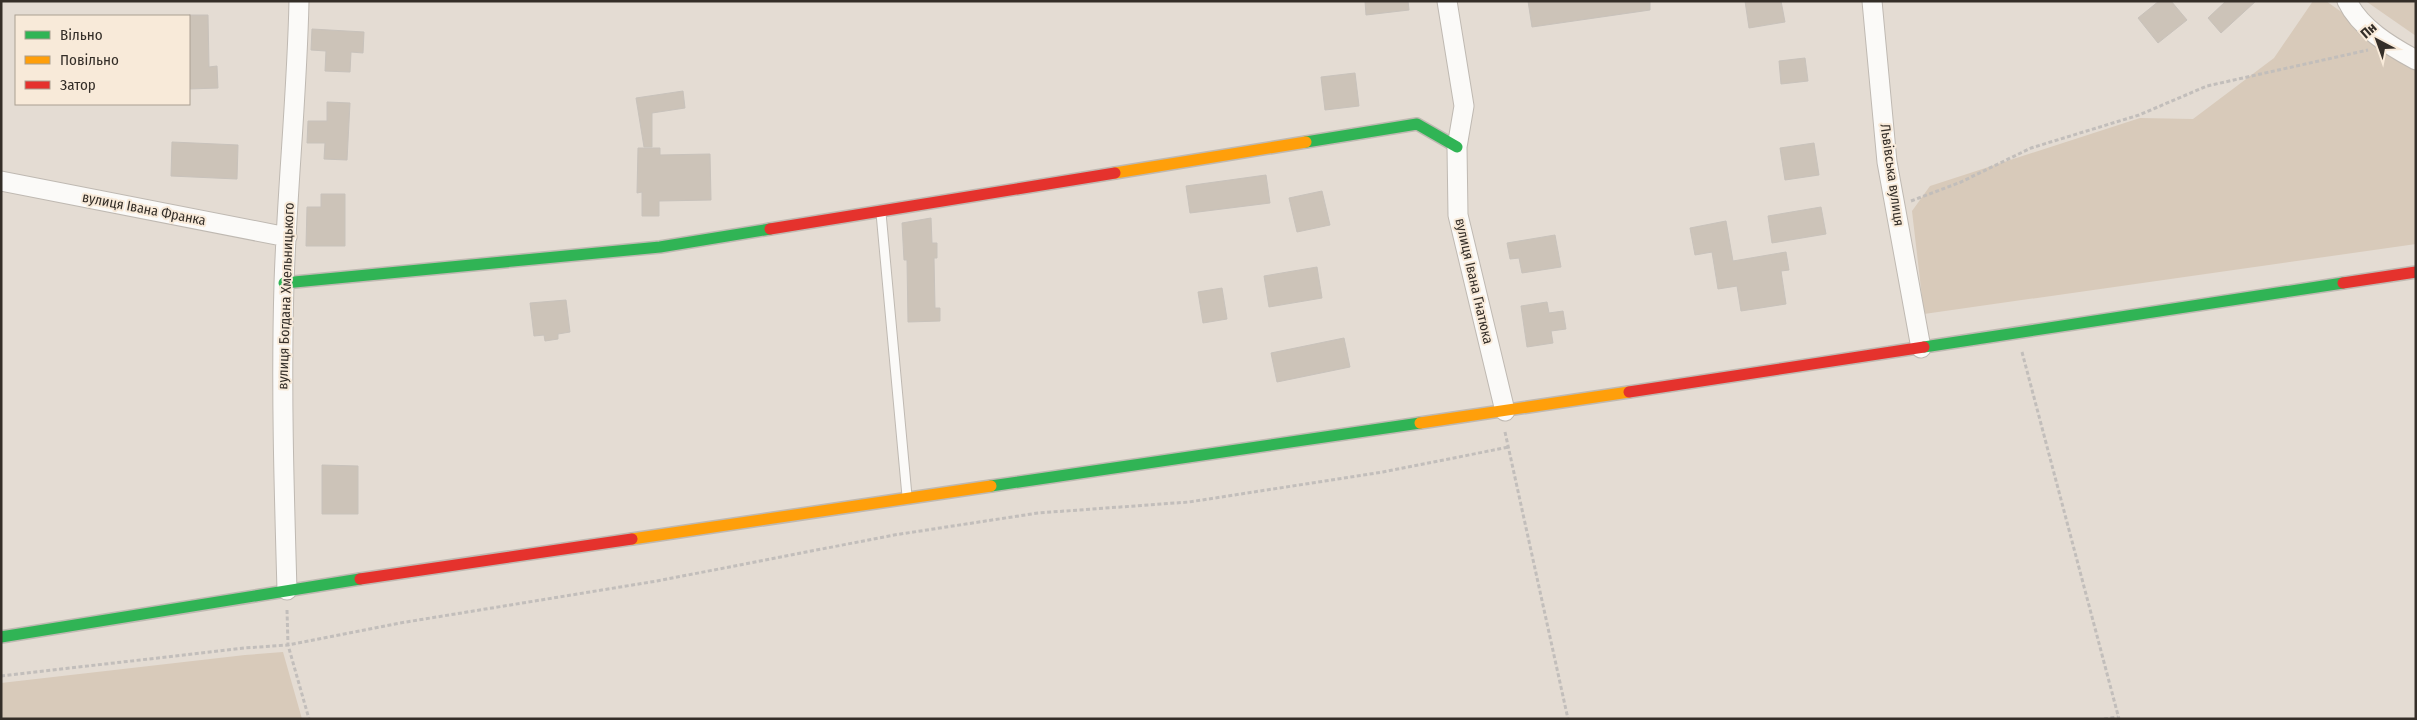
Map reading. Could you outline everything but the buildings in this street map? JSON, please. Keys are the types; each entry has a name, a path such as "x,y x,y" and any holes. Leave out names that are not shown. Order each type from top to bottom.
{"street":[{"name":"вулиця Богдана Хмельницького","path":"287,590 282,430 284,284 298,75 299,1"},
{"name":"вулиця Івана Гнатюка","path":"1447,1 1464,106 1457,147 1458,215 1505,411"},
{"name":"Львівська вулиця","path":"1872,1 1887,162 1921,348"},
{"path":"2346,1 2351,11 2388,46 2416,60"},
{"path":"284,284 660,246 1417,124 1457,147"},
{"name":"вулиця Івана Франка","path":"1,181 287,237"},
{"path":"1,637 287,590 1505,411 2416,272"}],"lane":[{"path":"881,210 908,499"}],"path":[{"path":"1895,207 1961,182 2031,148 2140,115 2207,86 2388,46"},
{"path":"2019,333 2021,349 2118,718 2104,719"},
{"path":"1505,411 1505,431 1568,719"},
{"path":"1,676 234,649 288,645 400,624 657,581 894,535 1038,512 1190,502 1383,472 1509,447"},
{"path":"287,590 288,645 309,719"}],"shaded area":[{"path":"2313,1 2326,1 2416,65 2416,244 1924,314 1912,211 1930,186 2140,118 2193,119 2274,58"},
{"path":"2416,1 2416,36 2367,2"},
{"path":"283,652 302,719 1,719 1,683"}],"traffic: fast":[{"path":"1306,142 1417,124 1457,147"},
{"path":"284,283 660,247 770,229"},
{"path":"1924,347 2343,283"},
{"path":"991,486 1420,423"},
{"path":"1,637 360,579"}],"traffic: slow":[{"path":"1115,173 1306,142"},
{"path":"1420,423 1629,392"},
{"path":"632,539 991,486"}],"traffic: jam":[{"path":"770,229 1115,173"},
{"path":"2343,283 2416,272"},
{"path":"1629,392 1924,347"},
{"path":"360,579 632,539"}]}
